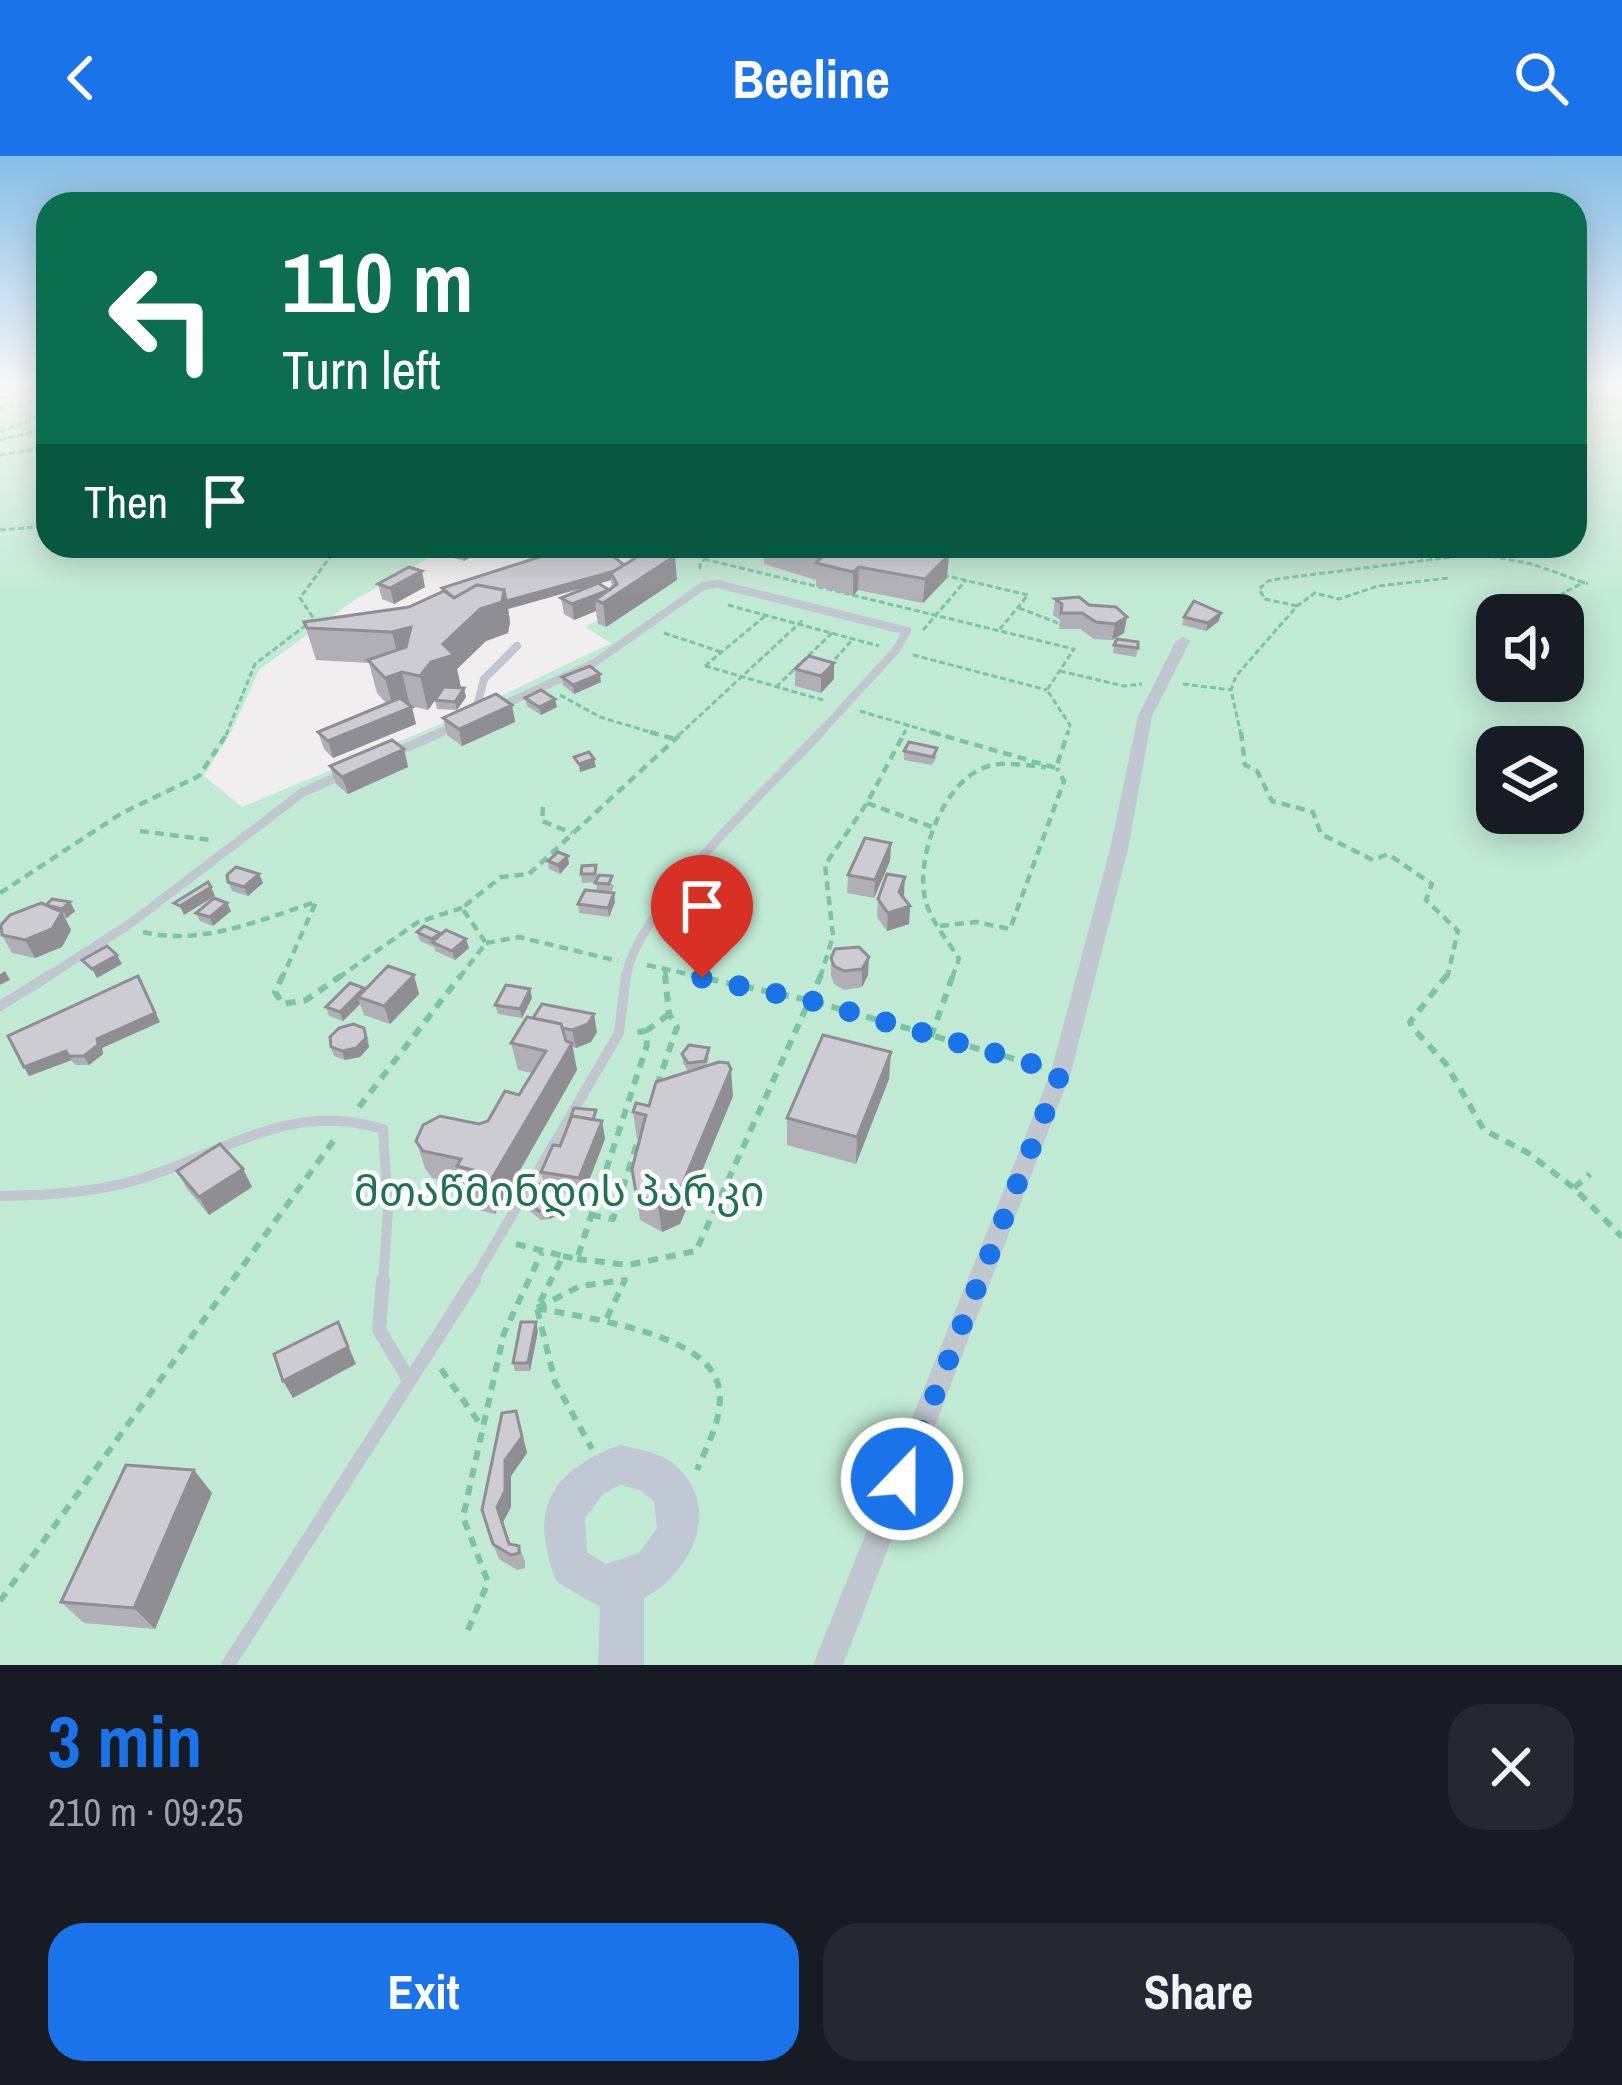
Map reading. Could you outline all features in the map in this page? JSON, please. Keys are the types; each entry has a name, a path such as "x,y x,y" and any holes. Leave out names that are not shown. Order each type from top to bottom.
{"street":[{"path":"828,1665 1061,1072 1119,848 1145,716 1183,641"},
{"path":"620,1465 653,1471 666,1481 680,1513 671,1552 658,1568 622,1586 585,1580 563,1550 564,1512 586,1479 603,1469 620,1465"},
{"path":"621,1665 622,1586"}],"lane":[{"path":"700,569 703,586"},
{"path":"227,1665 500,1239 620,1033 628,961 669,896 896,650 907,631 718,584 703,586 594,663 380,759"},
{"path":"475,717 484,679 517,646"},
{"path":"0,1006 127,926 303,792 360,767"},
{"path":"0,1196 136,1181 304,1117 352,1116 382,1129 388,1210 379,1330 408,1378"}],"path":[{"path":"0,530 36,527"},
{"path":"0,893 122,813 199,776 233,723 255,664 314,619 299,598 329,558"},
{"path":"700,569 706,558 1074,650 1047,690"},
{"path":"1296,606 1265,599 1259,591 1268,581 1444,558"},
{"path":"1496,558 1544,563 1587,583 1563,593"},
{"path":"925,571 1028,595 998,631"},
{"path":"1450,578 1378,586 1339,598 1316,593 1296,606 1236,676 1231,690 1245,765 1257,771 1272,801 1313,812 1321,834 1373,860 1388,854 1432,884 1426,900 1458,931 1446,980 1410,1022 1412,1027 1446,1064 1484,1130 1528,1153 1574,1188 1622,1237"},
{"path":"932,617 967,580"},
{"path":"692,594 1047,690 1070,725 1056,768"},
{"path":"1017,608 1058,623"},
{"path":"766,616 705,666 1056,768 1064,782 1010,929 976,922 940,926"},
{"path":"127,926 162,939 218,930 316,902 275,992 284,1004 305,1000 418,922 463,908 501,877 529,874 799,624"},
{"path":"776,687 832,633"},
{"path":"670,635 721,652"},
{"path":"854,639 824,671 865,682"},
{"path":"799,664 812,668"},
{"path":"1060,671 1124,686"},
{"path":"1191,685 1231,690"},
{"path":"545,686 600,717 675,739"},
{"path":"500,1239 542,1252 628,1265 697,1251 812,1001 833,936 825,866 867,803 909,724"},
{"path":"931,1037 959,959 923,895 925,866 944,806 964,779 989,766 1056,768"},
{"path":"867,803 936,829"},
{"path":"543,807 542,821 574,834"},
{"path":"140,831 229,844"},
{"path":"463,908 486,943"},
{"path":"0,1601 352,1116 486,943 508,933 608,961"},
{"path":"651,1104 677,1027 669,1014 665,970 812,1001 1061,1072"},
{"path":"620,1033 646,1031 669,1014"},
{"path":"577,1258 647,1046 646,1031"},
{"path":"591,1215 613,1219 644,1123"},
{"path":"1574,1188 1591,1174"},
{"path":"468,1630 488,1582 463,1517 504,1333 542,1252"},
{"path":"563,1256 537,1308 555,1382 603,1469"},
{"path":"604,1324 628,1265"},
{"path":"537,1308 580,1286 625,1280"},
{"path":"537,1308 688,1349 704,1359 718,1382 719,1406 680,1513"},
{"path":"427,1350 483,1428"}],"green space":[{"name":"მთაწმინდის პარკი","path":"0,455 36,455 36,558 429,558 353,601 259,670 233,728 204,776 242,807 455,718 611,643 585,627 613,612 661,564 653,558 1587,558 1587,455 1622,455 1622,1665 0,1665"}],"building":[{"path":"536,558 616,558 624,565 506,601 504,590 477,585 454,598 442,588"},
{"path":"635,558 672,558 603,603 595,600 617,584 611,573"},
{"path":"821,558 946,558 925,579 816,563"},
{"path":"409,567 422,571 390,588 378,584"},
{"path":"598,583 609,590 572,604 561,598"},
{"path":"477,585 504,590 502,602 480,609 443,644 454,655 431,662 420,676 402,672 385,678 368,660 406,647 411,627 392,632 307,628 304,622 409,607 444,591 454,598"},
{"path":"1079,597 1089,605 1116,607 1127,617 1115,624 1096,622 1082,613 1061,613 1062,604 1055,599"},
{"path":"1194,601 1221,613 1208,623 1184,617"},
{"path":"1117,639 1138,642 1138,648 1114,645"},
{"path":"809,656 834,663 821,676 795,669"},
{"path":"590,666 600,674 573,685 562,677"},
{"path":"444,687 464,688 455,702 435,700"},
{"path":"541,690 555,699 539,707 525,698"},
{"path":"496,694 512,705 459,729 443,718"},
{"path":"400,698 412,707 328,741 318,732"},
{"path":"392,740 404,749 342,777 330,766"},
{"path":"909,742 937,748 933,757 904,751"},
{"path":"589,752 594,759 579,764 574,757"},
{"path":"865,838 891,843 875,880 848,875"},
{"path":"558,852 568,856 558,865 548,861"},
{"path":"596,865 595,874 581,874 582,866"},
{"path":"236,867 259,874 244,887 228,882 227,875"},
{"path":"887,874 905,877 899,892 910,906 888,913 878,899"},
{"path":"599,875 612,876 609,884 595,883"},
{"path":"208,882 211,887 180,906 174,903"},
{"path":"585,890 614,893 608,908 578,904"},
{"path":"214,898 227,903 210,917 196,913"},
{"path":"52,899 70,902 62,909 46,905"},
{"path":"41,903 62,912 52,929 25,940 2,935 1,925 10,915"},
{"path":"424,926 440,933 432,939 417,932"},
{"path":"446,930 466,939 452,951 432,942"},
{"path":"107,946 117,955 92,969 82,960"},
{"path":"859,947 869,957 862,969 844,971 834,966 835,949"},
{"path":"388,966 414,975 384,1006 358,997"},
{"path":"138,976 155,1013 97,1039 98,1045 84,1056 69,1056 66,1051 24,1067 8,1036"},
{"path":"350,983 364,988 340,1012 326,1007"},
{"path":"506,985 530,989 520,1009 495,1005"},
{"path":"542,1004 594,1014 588,1024 572,1030 533,1018"},
{"path":"527,1017 561,1024 566,1041 572,1043 487,1187 466,1182 473,1170 457,1166 461,1159 423,1151 416,1141 423,1125 440,1116 479,1124 488,1121 505,1091 519,1095 546,1051 511,1043"},
{"path":"353,1024 364,1028 366,1038 356,1048 331,1047 330,1037"},
{"path":"823,1035 891,1052 857,1137 787,1118"},
{"path":"689,1045 709,1048 705,1061 688,1063 682,1054"},
{"path":"728,1063 731,1069 677,1197 658,1205 636,1193 632,1169 646,1115 633,1112 636,1103 649,1106 656,1082"},
{"path":"574,1108 596,1110 593,1120 572,1116 568,1125"},
{"path":"572,1116 602,1121 579,1178 541,1172 553,1145 560,1146"},
{"path":"220,1144 243,1169 199,1197 177,1171"},
{"path":"540,1184 557,1186 560,1192 555,1206 548,1210 539,1211 527,1202"},
{"path":"338,1322 348,1347 283,1381 274,1354"},
{"path":"521,1322 536,1322 528,1363 513,1363"},
{"path":"516,1411 522,1437 505,1460 505,1491 497,1507 509,1544 519,1546 519,1553 511,1555 493,1544 482,1510 502,1413"},
{"path":"126,1465 194,1470 134,1608 61,1602"}],"route":[{"path":"702,978 812,1001 1061,1072 902,1479"}]}
